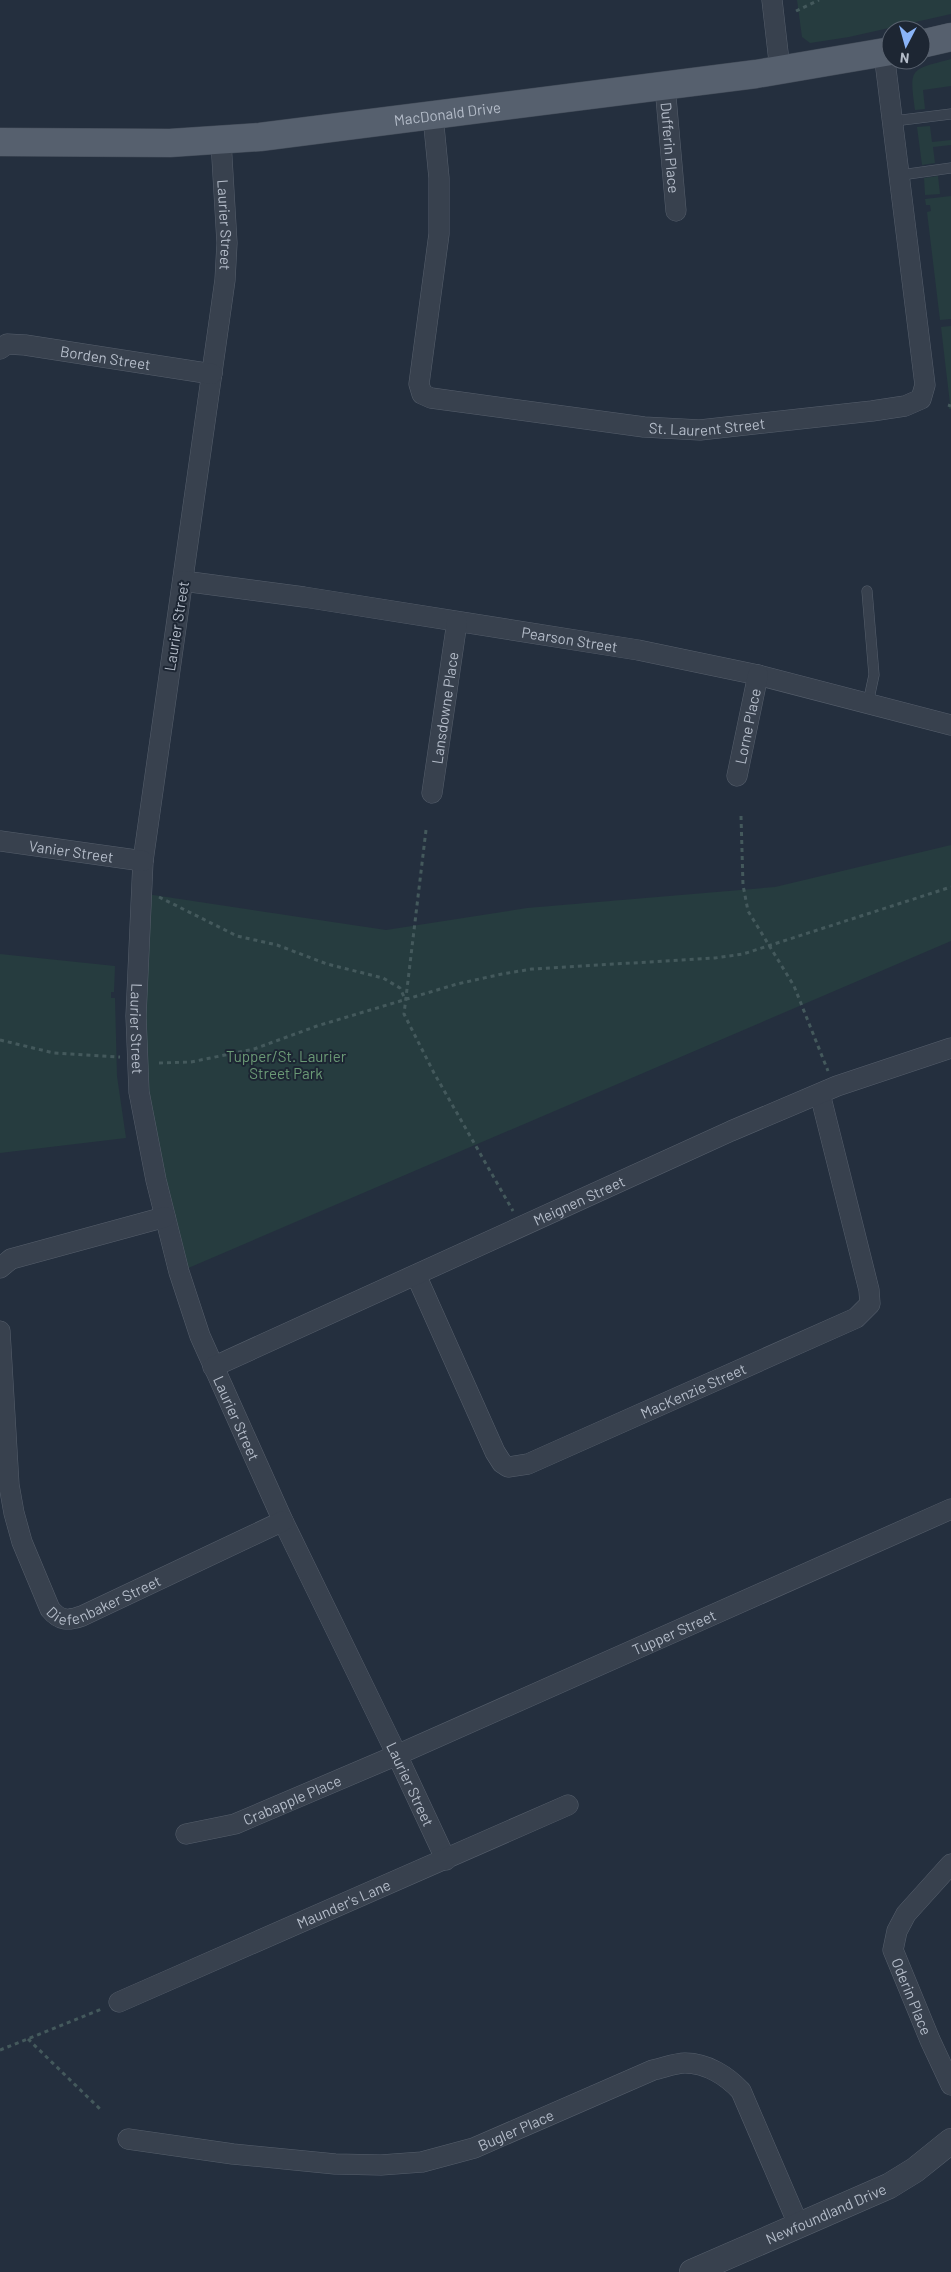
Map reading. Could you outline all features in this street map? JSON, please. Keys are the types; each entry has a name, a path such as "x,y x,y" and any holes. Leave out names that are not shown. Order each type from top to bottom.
{"main road":[{"path":"931,42 951,37"},
{"name":"MacDonald Drive","path":"0,142 122,144 221,141 665,86 881,53"}],"street":[{"path":"772,0 780,70"},
{"name":"St. Laurent Street","path":"433,116 439,178 439,234 419,384 422,394 431,398 484,406 644,427 700,430 760,424 897,408 921,399 925,385 890,70"},
{"name":"Dufferin Place","path":"665,86 676,211"},
{"name":"Laurier Street","path":"221,141 227,242 225,280 143,861 138,940 136,1060 146,1135 188,1304 213,1366 283,1521 446,1860"},
{"name":"Borden Street","path":"0,349 7,344 25,345 212,374"},
{"name":"Pearson Street","path":"183,581 304,597 638,650 758,675 951,725"},
{"name":"Lansdowne Place","path":"432,793 457,622"},
{"name":"Lorne Place","path":"737,776 758,675"},
{"name":"Vanier Street","path":"0,841 143,861"},
{"name":"Meignen Street","path":"213,1366 730,1131 820,1094 951,1048"},
{"name":"MacKenzie Street","path":"416,1275 495,1452 502,1463 508,1467 528,1464 856,1318 870,1304 869,1290 820,1094"},
{"path":"0,1268 11,1259 165,1217"},
{"name":"Diefenbaker Street","path":"0,1331 9,1485 14,1513 22,1542 50,1609 57,1617 70,1621 82,1616 283,1521"},
{"name":"Tupper Street","path":"397,1755 951,1509"},
{"name":"Crabapple Place","path":"186,1834 235,1824 397,1755"},
{"name":"Maunder's Lane","path":"119,2002 568,1805"},
{"name":"Oderin Place","path":"951,1864 906,1914 897,1931 893,1950 930,2040 951,2085"},
{"name":"Bugler Place","path":"128,2139 233,2154 335,2164 381,2165 422,2162 474,2148 653,2070 685,2063 714,2070 729,2078 741,2091 799,2226"},
{"name":"Newfoundland Drive","path":"692,2272 889,2186 915,2170 951,2141"}],"lane":[{"path":"894,121 951,114"},
{"path":"900,175 951,168"},
{"path":"867,591 874,675 868,703"}],"path":[{"path":"796,11 819,0"},
{"path":"741,816 743,885 748,911 794,986 828,1071"},
{"path":"426,830 404,1014 439,1081 514,1211"},
{"path":"159,1064 191,1062 254,1049 317,1026 457,984 532,969 715,958 743,954 951,887"},
{"path":"159,897 237,936 277,945 327,964 383,978 400,988 406,1000"},
{"path":"0,1040 54,1053 120,1057"},
{"path":"0,2050 119,2002"},
{"path":"28,2039 100,2109"}],"green space":[{"path":"797,0 951,0 951,14 924,20 881,20 881,30 849,37 810,43 802,37"},
{"path":"951,59 951,86 923,90 925,109 915,110 912,85 915,72 918,70 931,70 931,65"},
{"path":"930,126 932,142 951,140 951,145 933,147 935,163 922,165 917,127"},
{"path":"938,176 940,194 925,195 924,178"},
{"path":"951,196 951,319 940,320 927,212 931,211 930,205 926,205 925,199"},
{"path":"951,326 951,409 949,409 941,327"},
{"name":"Tupper/St. Laurier Street Park","path":"951,845 951,941 179,1272 146,1135 140,893 386,930 527,908 775,887"},
{"path":"0,954 115,966 114,992 111,992 111,998 115,998 117,1076 126,1138 0,1153"}]}
